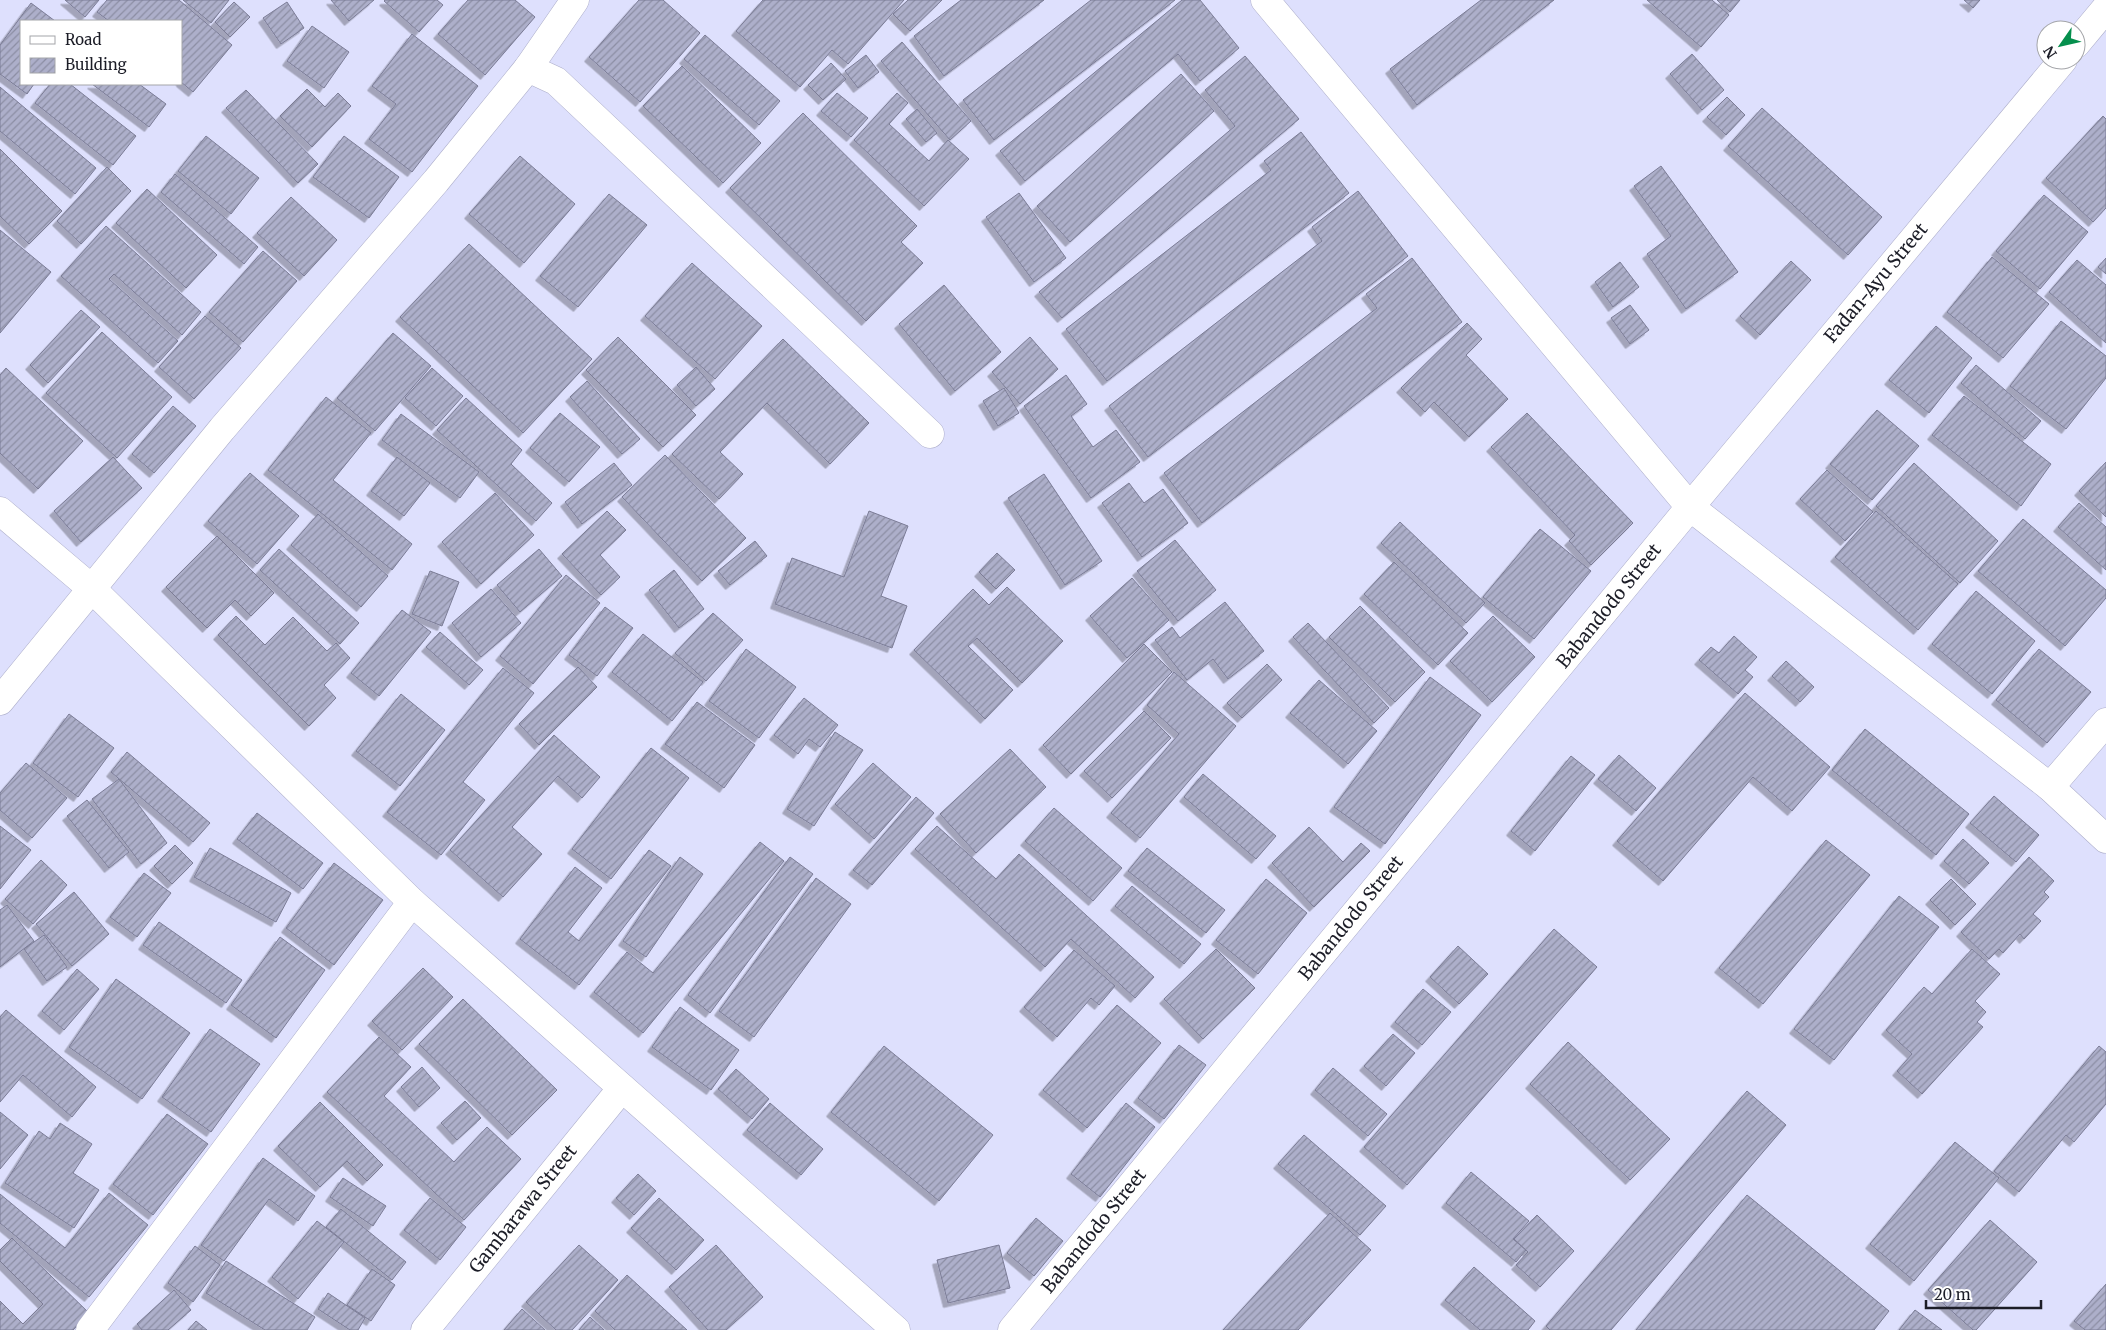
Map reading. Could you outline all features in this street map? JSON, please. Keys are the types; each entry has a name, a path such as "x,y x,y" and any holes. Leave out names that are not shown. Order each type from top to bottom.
{"street":[{"path":"0,701 222,429 436,181 528,68 575,0"},
{"path":"1265,0 1690,507 2050,788 2106,839"},
{"path":"2086,32 2106,8"},
{"path":"528,68 556,81 930,434"},
{"name":"Fadan-Ayu Street","path":"1690,507 2055,70"},
{"name":"Babandodo Street","path":"1012,1330 1690,507"},
{"path":"0,511 91,588 412,902 896,1330"},
{"path":"2050,788 2106,722"},
{"path":"90,1330 412,902"},
{"name":"Gambarawa Street","path":"425,1330 622,1088"}],"building":[{"path":"65,0 99,0 85,17"},
{"path":"107,0 179,0 232,45 193,92 182,83 182,20 108,20 97,12"},
{"path":"183,0 229,0 211,23"},
{"path":"331,0 374,0 349,21"},
{"path":"385,0 437,0 443,5 419,32"},
{"path":"468,0 515,0 535,17 485,75 438,34"},
{"path":"639,0 663,0 700,33 640,102 589,57"},
{"path":"763,0 904,0 848,64 832,50 800,87 736,31"},
{"path":"908,0 942,0 910,31 893,14"},
{"path":"961,0 1044,0 944,76 914,36"},
{"path":"1091,0 1175,0 994,140 963,100"},
{"path":"1182,0 1200,0 1239,48 1200,81 1178,54 1025,181 1000,151"},
{"path":"1481,0 1554,0 1417,105 1390,69"},
{"path":"1647,0 1712,0 1729,15 1701,47"},
{"path":"1717,0 1740,0 1730,12"},
{"path":"1964,0 1980,0 1973,8"},
{"path":"234,2 250,17 230,37 215,22"},
{"path":"287,2 304,28 281,44 263,18"},
{"path":"31,3 54,20 20,20 20,85 33,85 27,94 0,74 0,45"},
{"path":"312,26 349,52 324,88 287,61"},
{"path":"412,34 478,86 412,172 369,139 396,104 372,86"},
{"path":"705,35 780,101 759,125 684,59"},
{"path":"902,42 971,121 950,140 881,61"},
{"path":"1692,54 1724,90 1702,110 1670,74"},
{"path":"866,55 879,72 858,88 845,71"},
{"path":"1245,56 1299,119 1062,318 1039,292 1235,126 1205,90"},
{"path":"831,63 846,79 823,100 808,85"},
{"path":"682,66 761,143 723,183 643,106"},
{"path":"1181,74 1214,111 1070,242 1037,206"},
{"path":"49,85 71,85 136,136 113,165 35,103"},
{"path":"93,85 140,85 166,104 149,127"},
{"path":"0,87 96,168 75,194 0,131"},
{"path":"307,89 325,107 338,93 351,106 312,147 280,116"},
{"path":"246,90 318,164 298,183 226,108"},
{"path":"837,93 868,118 851,137 821,111"},
{"path":"897,93 908,103 889,124 929,161 948,140 969,159 924,206 854,140"},
{"path":"1727,97 1745,115 1726,135 1707,117"},
{"path":"1762,108 1882,217 1848,255 1728,146"},
{"path":"917,109 937,133 926,142 906,119"},
{"path":"803,113 917,226 901,242 923,263 866,321 730,188"},
{"path":"2103,116 2106,119 2106,208 2093,222 2046,178"},
{"path":"1301,132 1349,193 1107,381 1066,329 1271,170 1264,161"},
{"path":"206,136 259,178 231,214 178,171"},
{"path":"344,136 399,177 369,218 313,177"},
{"path":"0,149 62,211 29,244 0,216"},
{"path":"520,156 575,204 524,263 469,214"},
{"path":"1661,166 1738,272 1686,309 1647,254 1671,236 1634,186"},
{"path":"107,167 131,191 81,244 57,221"},
{"path":"175,174 258,247 244,264 161,192"},
{"path":"147,189 217,255 186,288 116,223"},
{"path":"1358,191 1408,256 1148,457 1109,406 1322,241 1312,227"},
{"path":"1019,193 1066,258 1034,282 986,217"},
{"path":"609,194 647,225 578,307 540,276"},
{"path":"2044,195 2088,232 2040,289 1996,251"},
{"path":"291,197 337,240 304,276 257,233"},
{"path":"106,226 201,312 182,335 114,274 109,279 178,341 158,363 61,276"},
{"path":"0,230 51,272 0,333"},
{"path":"469,244 592,359 523,433 400,317"},
{"path":"263,251 297,281 243,342 209,312"},
{"path":"1992,257 2049,304 2003,358 1947,312"},
{"path":"1412,258 1462,322 1202,523 1164,473 1377,308 1366,294"},
{"path":"2106,258 2106,274 2098,267"},
{"path":"2077,260 2106,285 2106,343 2049,292"},
{"path":"1791,261 1811,280 1760,335 1740,316"},
{"path":"1620,262 1639,287 1613,307 1595,282"},
{"path":"692,263 762,326 715,379 645,316"},
{"path":"944,285 1001,352 955,391 899,324"},
{"path":"1630,305 1649,330 1630,344 1611,318"},
{"path":"81,310 100,327 48,383 30,365"},
{"path":"205,316 241,348 194,399 159,367"},
{"path":"2061,321 2106,356 2106,378 2066,429 2010,386"},
{"path":"1467,323 1482,339 1466,355 1508,399 1469,437 1434,402 1425,412 1401,388"},
{"path":"1936,326 1972,358 1929,413 1889,380"},
{"path":"102,332 172,397 117,458 46,393"},
{"path":"393,333 431,366 375,431 337,398"},
{"path":"618,337 696,415 663,447 586,370"},
{"path":"1030,337 1058,369 1020,404 992,372"},
{"path":"783,339 869,423 830,464 767,403 720,452 743,474 719,499 672,454"},
{"path":"1976,365 2041,421 2025,439 1961,383"},
{"path":"696,367 715,389 696,406 677,385"},
{"path":"6,368 83,441 38,489 0,453 0,375"},
{"path":"432,368 463,396 436,426 405,398"},
{"path":"1066,375 1087,404 1071,416 1093,447 1116,430 1140,462 1091,498 1024,406"},
{"path":"587,381 640,439 622,454 570,397"},
{"path":"1004,388 1019,413 998,426 983,401"},
{"path":"1964,396 2051,464 2021,506 1932,435"},
{"path":"326,397 371,433 333,480 412,544 392,570 268,470"},
{"path":"466,398 522,450 511,464 552,503 536,521 437,430"},
{"path":"173,406 196,426 154,473 132,454"},
{"path":"1877,410 1919,446 1872,500 1830,464"},
{"path":"560,413 600,447 569,482 530,448"},
{"path":"1527,413 1633,523 1591,565 1569,541 1575,535 1491,447"},
{"path":"401,414 479,472 460,498 382,440"},
{"path":"665,455 746,538 702,581 622,497"},
{"path":"113,457 142,488 81,542 54,511"},
{"path":"397,457 430,483 404,516 371,491"},
{"path":"2106,462 2106,517 2079,491"},
{"path":"614,463 632,485 582,524 565,502"},
{"path":"1914,463 1998,541 1960,583 1876,506"},
{"path":"1827,470 1873,512 1845,541 1800,499"},
{"path":"250,473 299,516 257,564 208,521"},
{"path":"1044,474 1102,561 1065,585 1008,498"},
{"path":"1129,483 1144,503 1163,489 1188,523 1142,557 1102,503"},
{"path":"495,493 534,535 481,584 442,542"},
{"path":"2079,503 2106,527 2106,570 2058,527"},
{"path":"607,511 626,530 600,555 620,577 601,595 562,554"},
{"path":"869,511 908,526 881,596 907,606 892,648 775,604 792,558 844,577"},
{"path":"1876,511 1958,584 1918,630 1835,557"},
{"path":"318,514 388,576 361,607 291,545"},
{"path":"2023,519 2106,590 2106,598 2065,646 1978,571"},
{"path":"1400,522 1485,603 1466,623 1381,543"},
{"path":"1540,529 1591,571 1534,639 1483,597"},
{"path":"217,536 274,593 251,616 235,600 207,628 166,587"},
{"path":"1175,540 1216,590 1178,621 1137,571"},
{"path":"755,541 767,556 730,585 718,571"},
{"path":"279,549 359,623 340,644 260,570"},
{"path":"539,549 562,576 520,612 497,585"},
{"path":"997,553 1015,570 996,589 979,572"},
{"path":"1394,562 1468,633 1438,665 1364,594"},
{"path":"674,570 704,609 679,628 649,590"},
{"path":"430,571 459,582 442,626 412,614"},
{"path":"566,575 600,603 533,684 500,656"},
{"path":"1132,578 1169,620 1127,658 1090,616"},
{"path":"1007,587 1063,641 1022,683 977,638 968,646 1013,690 985,719 914,650 973,589 989,605"},
{"path":"491,589 521,623 481,657 452,623"},
{"path":"1976,591 2035,641 1992,694 1932,644"},
{"path":"1225,602 1264,651 1228,679 1213,659 1187,680 1155,640 1172,627 1180,638"},
{"path":"1360,606 1425,672 1395,702 1329,637"},
{"path":"605,607 633,628 597,676 569,655"},
{"path":"402,610 431,632 379,696 351,673"},
{"path":"713,613 743,640 706,681 675,653"},
{"path":"236,616 265,645 293,617 327,651 336,643 350,658 324,685 336,698 309,726 218,635"},
{"path":"1493,616 1535,657 1492,702 1450,661"},
{"path":"1308,623 1389,708 1374,723 1293,637"},
{"path":"440,632 483,670 469,685 426,647"},
{"path":"643,634 703,682 672,721 612,672"},
{"path":"1734,636 1757,657 1745,670 1753,677 1738,694 1699,660 1711,647 1719,653"},
{"path":"1144,644 1172,672 1071,774 1043,745"},
{"path":"746,649 796,687 759,738 709,701"},
{"path":"2039,649 2091,692 2047,743 1996,700"},
{"path":"1786,661 1814,687 1800,702 1772,676"},
{"path":"1267,664 1282,680 1242,718 1227,703"},
{"path":"578,667 597,687 539,745 519,724"},
{"path":"503,668 534,693 463,782 485,800 441,855 387,812"},
{"path":"1174,672 1236,726 1140,838 1111,813 1179,734 1147,705"},
{"path":"1430,677 1481,715 1385,844 1334,807"},
{"path":"1319,680 1377,731 1348,764 1290,713"},
{"path":"1745,693 1830,767 1792,811 1753,777 1663,881 1617,841"},
{"path":"401,694 445,730 400,786 356,751"},
{"path":"804,698 838,725 820,747 809,739 798,754 774,735"},
{"path":"697,702 755,745 724,788 665,744"},
{"path":"1144,711 1171,738 1112,798 1084,771"},
{"path":"69,714 114,748 78,797 33,763"},
{"path":"1865,729 1969,814 1936,855 1832,770"},
{"path":"835,732 863,750 814,826 787,809"},
{"path":"554,735 600,777 582,798 558,776 512,827 542,854 503,897 450,850"},
{"path":"651,748 689,778 611,879 572,849"},
{"path":"1010,749 1046,787 976,853 940,814"},
{"path":"127,752 210,823 193,842 111,772"},
{"path":"1619,755 1656,788 1636,811 1598,779"},
{"path":"1571,756 1595,775 1535,851 1511,831"},
{"path":"26,763 67,798 32,838 0,810 0,793"},
{"path":"873,763 911,797 874,839 835,804"},
{"path":"1203,774 1276,836 1256,859 1184,797"},
{"path":"119,779 167,843 141,864 92,799"},
{"path":"1994,796 2039,835 2016,862 1970,823"},
{"path":"916,797 934,813 872,885 853,870"},
{"path":"87,800 129,852 109,868 67,816"},
{"path":"1054,808 1122,868 1093,901 1025,841"},
{"path":"257,813 323,863 303,889 237,839"},
{"path":"0,826 31,850 0,889"},
{"path":"937,826 996,879 1019,854 1154,977 1135,998 1071,939 1045,967 915,849"},
{"path":"1309,827 1343,862 1361,843 1370,851 1314,907 1272,863"},
{"path":"1963,839 1989,863 1969,884 1944,861"},
{"path":"1826,840 1870,875 1763,1004 1719,968"},
{"path":"760,842 784,861 643,1033 594,992 627,952 653,973"},
{"path":"175,845 193,863 172,884 154,866"},
{"path":"210,848 291,893 276,922 194,877"},
{"path":"1147,848 1225,910 1206,933 1128,871"},
{"path":"649,850 671,866 579,985 520,939 575,867 602,888 568,932 579,941"},
{"path":"680,857 703,874 646,957 623,941"},
{"path":"790,857 813,874 710,1013 688,995"},
{"path":"2029,857 2054,881 2044,892 2049,897 2033,914 2041,921 2024,939 2020,934 2003,953 1999,949 1989,959 1961,932"},
{"path":"41,860 67,885 33,924 5,899"},
{"path":"334,863 383,900 334,965 286,928"},
{"path":"144,873 171,893 137,937 110,917"},
{"path":"816,878 851,904 754,1037 719,1011"},
{"path":"1266,879 1307,913 1258,974 1216,940"},
{"path":"1951,879 1976,904 1955,925 1930,900"},
{"path":"1132,886 1201,944 1184,964 1115,906"},
{"path":"74,892 109,934 72,966 36,924"},
{"path":"1899,896 1939,927 1834,1060 1794,1029"},
{"path":"7,905 34,941 0,967 0,910"},
{"path":"159,922 242,980 226,1003 143,945"},
{"path":"1554,929 1597,967 1407,1185 1364,1147"},
{"path":"44,935 67,967 47,981 24,949"},
{"path":"280,937 325,970 276,1038 231,1005"},
{"path":"1458,946 1488,974 1459,1004 1430,977"},
{"path":"1216,949 1255,988 1203,1039 1164,999"},
{"path":"1972,949 2000,974 1975,1001 1986,1012 1977,1022 1983,1027 1922,1094 1897,1071 1912,1054 1886,1030 1924,987 1932,994"},
{"path":"1074,950 1115,986 1099,1005 1091,998 1057,1037 1024,1007"},
{"path":"423,968 453,997 402,1050 372,1021"},
{"path":"77,969 99,989 64,1030 42,1011"},
{"path":"116,979 190,1033 142,1099 69,1047"},
{"path":"1423,989 1451,1012 1422,1045 1395,1022"},
{"path":"463,999 557,1090 512,1135 419,1044"},
{"path":"1117,1005 1161,1043 1087,1128 1043,1090"},
{"path":"680,1007 739,1050 711,1090 652,1047"},
{"path":"6,1010 96,1087 72,1117 23,1075 0,1102 0,1017"},
{"path":"210,1029 260,1064 211,1132 162,1097"},
{"path":"1393,1034 1415,1053 1386,1086 1364,1066"},
{"path":"379,1037 411,1067 384,1096 454,1162 487,1127 521,1159 464,1220 327,1092"},
{"path":"1568,1042 1670,1139 1630,1180 1530,1084"},
{"path":"1179,1045 1206,1065 1164,1119 1138,1098"},
{"path":"884,1046 993,1135 939,1201 831,1112"},
{"path":"2099,1046 2106,1052 2106,1104 2074,1142 2066,1135 2019,1192 1994,1171"},
{"path":"422,1067 440,1088 419,1107 401,1087"},
{"path":"1333,1068 1387,1114 1368,1136 1315,1090"},
{"path":"736,1069 769,1099 752,1119 718,1089"},
{"path":"1747,1091 1786,1125 1611,1330 1550,1330 1546,1326"},
{"path":"465,1101 481,1118 457,1140 441,1123"},
{"path":"320,1102 383,1165 367,1181 347,1161 320,1187 278,1146"},
{"path":"770,1103 823,1149 801,1175 747,1130"},
{"path":"1126,1103 1155,1127 1100,1197 1071,1174"},
{"path":"0,1112 28,1135 0,1169"},
{"path":"167,1114 208,1144 153,1215 113,1184"},
{"path":"60,1123 92,1144 73,1173 99,1190 74,1228 5,1183 39,1131 50,1139"},
{"path":"1304,1135 1386,1206 1360,1235 1278,1164"},
{"path":"1955,1142 1999,1178 1914,1281 1870,1244"},
{"path":"263,1158 315,1196 298,1221 269,1199 224,1261 201,1245"},
{"path":"1471,1172 1529,1221 1513,1239 1526,1250 1516,1262 1446,1203"},
{"path":"638,1174 656,1191 634,1215 616,1198"},
{"path":"343,1178 386,1206 373,1226 330,1197"},
{"path":"109,1193 148,1225 89,1297 0,1223 0,1194 65,1248"},
{"path":"1747,1195 1889,1311 1874,1330 1636,1330"},
{"path":"430,1198 466,1227 440,1260 404,1230"},
{"path":"659,1198 704,1240 676,1270 631,1228"},
{"path":"341,1209 406,1262 392,1280 326,1227"},
{"path":"1330,1213 1371,1250 1298,1330 1223,1330"},
{"path":"1537,1215 1574,1251 1540,1287 1516,1265 1528,1252 1514,1239"},
{"path":"1036,1218 1063,1241 1034,1276 1007,1253"},
{"path":"1990,1220 2037,1262 1976,1330 1973,1330 1928,1290"},
{"path":"317,1221 344,1242 298,1299 272,1277"},
{"path":"12,1238 89,1313 73,1330 0,1330 0,1301 23,1324 43,1304 0,1261 0,1250"},
{"path":"579,1245 618,1280 572,1330 556,1330 526,1302"},
{"path":"716,1245 763,1297 726,1330 708,1330 669,1287"},
{"path":"999,1245 1010,1288 948,1303 937,1260"},
{"path":"195,1246 220,1265 193,1302 168,1283"},
{"path":"226,1261 315,1317 307,1330 265,1330 206,1293"},
{"path":"1474,1267 1535,1321 1528,1330 1480,1330 1445,1300"},
{"path":"372,1269 395,1285 371,1321 347,1305"},
{"path":"627,1275 687,1330 615,1330 595,1311"},
{"path":"2106,1284 2106,1330 2085,1330 2074,1321"},
{"path":"174,1290 191,1310 168,1330 142,1330 137,1324"},
{"path":"328,1293 365,1318 358,1330 350,1330 318,1309"},
{"path":"522,1309 545,1330 504,1330"},
{"path":"1915,1310 1942,1330 1899,1330"},
{"path":"590,1317 604,1330 579,1330"},
{"path":"196,1321 207,1330 188,1330"}]}
